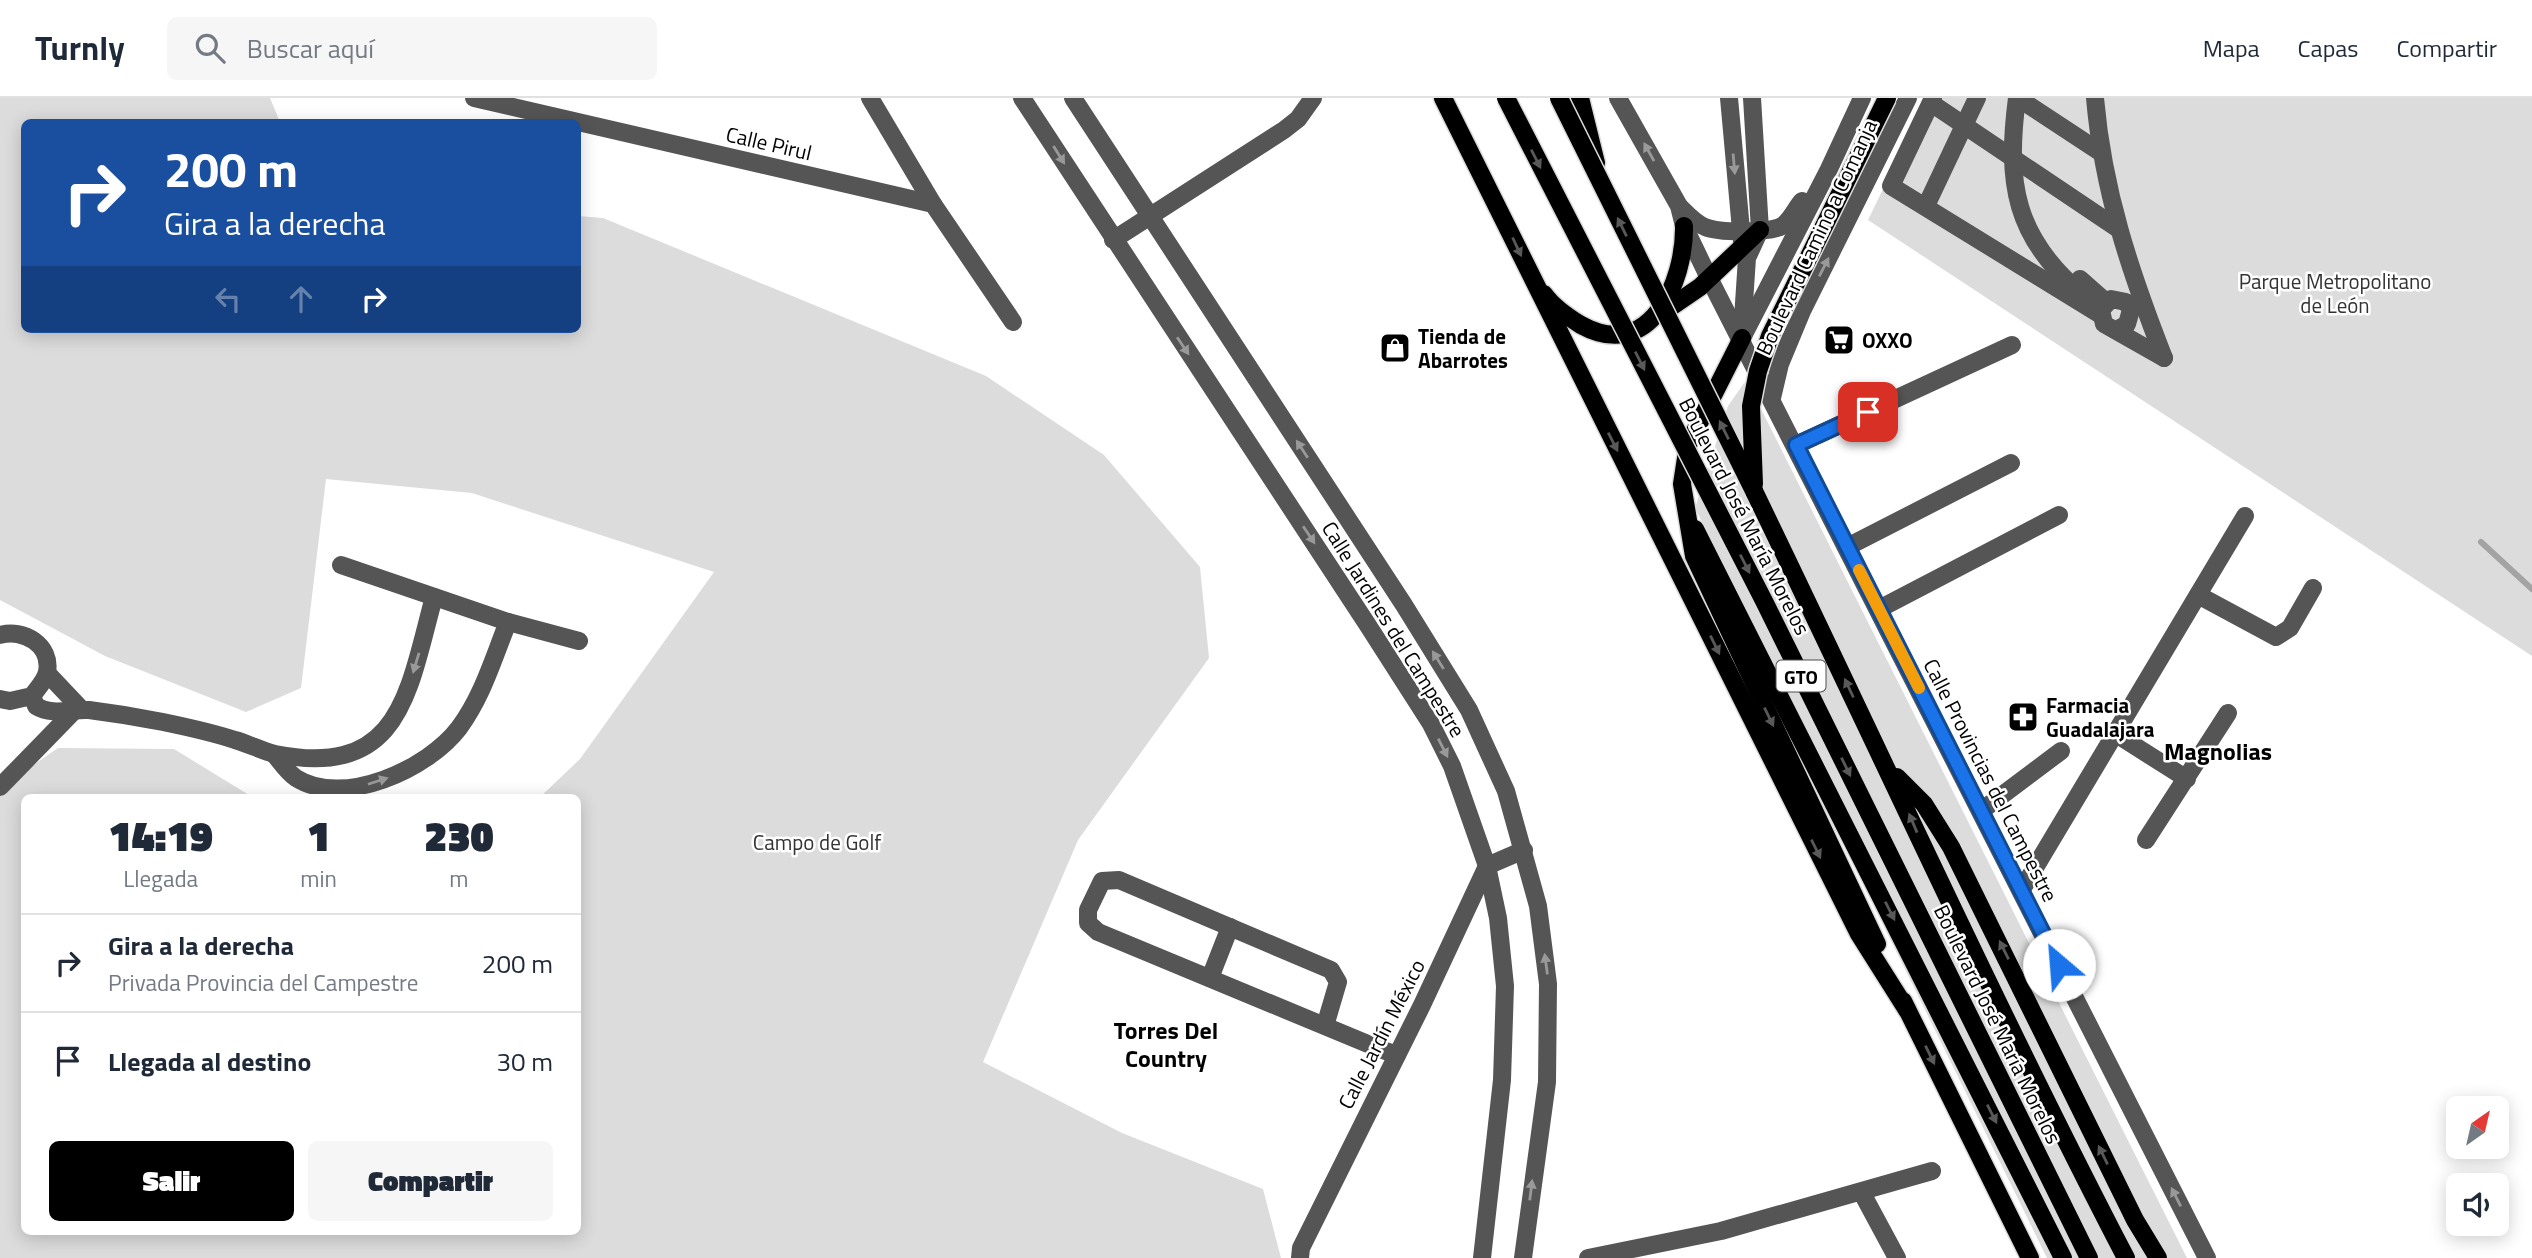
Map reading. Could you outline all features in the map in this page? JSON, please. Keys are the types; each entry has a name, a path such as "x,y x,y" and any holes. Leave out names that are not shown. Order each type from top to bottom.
{"main road":[{"path":"1443,98 1858,934 1908,1010"},
{"name":"Boulevard José María Morelos","path":"1506,98 1764,601 2089,1258"},
{"name":"Boulevard José María Morelos","path":"1559,98 1754,491 1890,771 1925,852 2126,1258"},
{"path":"1580,98 1604,190"},
{"path":"1754,491 1751,406 1758,371 1770,336 1887,98"},
{"path":"1649,319 1668,302 1674,287 1682,256 1684,226"},
{"path":"1529,271 1549,301 1593,331 1608,335 1629,331 1676,306 1760,230"},
{"path":"1742,338 1688,445 1682,484 1684,507 1695,556 1908,1010 2030,1258"},
{"path":"1684,507 1771,674 2063,1258"},
{"path":"1890,771 1924,804 1951,847 2135,1220 2158,1258"}],"street":[{"name":"Calle Pirul","path":"474,98 565,119"},
{"path":"870,98 933,204 1013,322"},
{"name":"Calle Jardines del Campestre","path":"1021,98 1431,724 1452,766 1487,866 1498,918 1506,986 1505,1038 1482,1258"},
{"name":"Calle Jardines del Campestre","path":"1073,98 1404,605 1469,710 1506,791 1538,906 1548,984 1550,1034 1547,1082 1523,1258"},
{"path":"1113,240 1284,130 1298,119 1313,98"},
{"path":"1618,98 1679,206 1692,220 1743,245"},
{"path":"1729,98 1743,245 1742,338"},
{"path":"1752,98 1760,230 1781,226 1787,222 1829,169"},
{"name":"Boulevard Camino a Comanja","path":"1742,338 1829,169 1862,98"},
{"name":"Boulevard Camino a Comanja","path":"1772,398 1780,364 1802,311 1908,98"},
{"path":"1926,206 1977,98"},
{"path":"2095,98 2100,152 2132,296 2164,358 2118,329 2104,324 2103,309 2073,286 2024,222 2011,171 2017,159 2024,100 2100,152"},
{"path":"2103,309 1891,186 1932,100 1964,125 2117,228"},
{"name":"Calle Pirul","path":"581,123 933,204"},
{"name":"Calle Provincias del Campestre","path":"1679,206 1684,226 1709,278 1742,338 2207,1258"},
{"path":"2103,309 2116,299 2132,296"},
{"path":"2118,329 2127,324 2131,315 2132,296"},
{"path":"1796,445 2012,345"},
{"path":"1847,547 2011,463"},
{"path":"1879,609 2059,516"},
{"path":"2021,891 2245,516"},
{"path":"341,565 508,622 579,641"},
{"path":"2199,595 2276,637 2290,628 2313,588"},
{"path":"32,696 34,703 42,709 78,710 190,727 274,754 325,759 339,757 379,739 396,717 410,682 434,597"},
{"path":"274,754 296,778 321,788 357,786 408,769 450,739 464,720 486,682 508,622"},
{"path":"0,635 16,632 30,637 40,646 46,659 47,673 78,710"},
{"path":"0,699 10,701 32,696 47,673"},
{"path":"0,787 78,710"},
{"path":"2146,840 2228,713"},
{"path":"2116,734 2187,779"},
{"path":"1981,811 2060,751"},
{"path":"1487,866 1524,850"},
{"name":"Calle Jardín México","path":"1300,1258 1301,1248 1487,866"},
{"path":"1325,1026 1338,982 1331,970 1111,878 1102,880 1088,911 1088,923 1098,932 1325,1026 1397,1055"},
{"path":"1210,978 1230,927"},
{"path":"1588,1258 1721,1231 1932,1171"},
{"path":"1862,1193 1897,1258"}],"green space":[{"name":"Campo de Golf","path":"0,98 270,98 279,119 21,119 21,333 581,333 581,216 603,218 986,376 1104,455 1200,567 1209,658 1078,840 983,1062 1122,1133 1263,1189 1281,1258 0,1258 0,788 58,748 174,749 247,794 21,794 21,1235 581,1235 581,794 543,794 580,759 714,572 472,493 326,479 301,688 246,712 105,656 0,600"},
{"name":"Parque Metropolitano de León","path":"1927,98 2532,98 2532,656 1868,220"},
{"path":"1744,383 1750,387 2187,1258 2168,1258 2161,1247 2153,1258 2047,1258 1789,733 1869,855 1695,508 1728,406"}],"waterway":[{"path":"2481,542 2532,589"}],"slow traffic":[{"path":"1859,570 1919,688"}],"place":[{"name":"OXXO","path":"1839,340"},
{"name":"Tienda de Abarrotes","path":"1395,348"},
{"name":"Farmacia Guadalajara","path":"2023,717"}],"district":[{"name":"Magnolias","path":"2218,751"},
{"name":"Torres Del Country","path":"1166,1044"}],"route":[{"path":"1868,412 1796,445 2059,965"}]}
